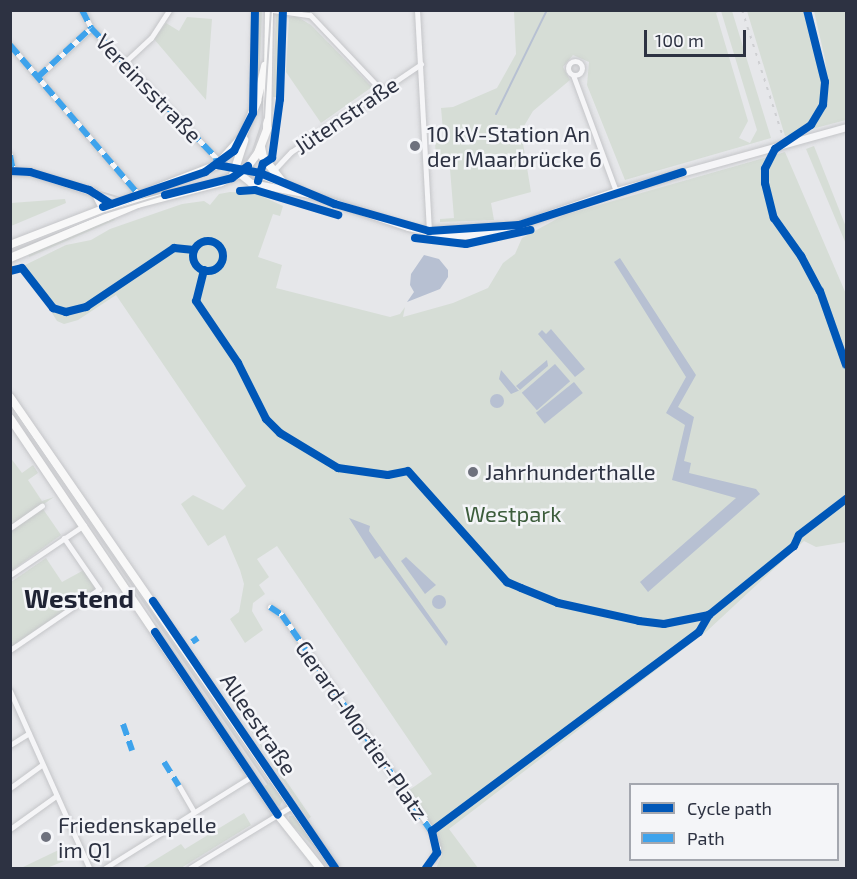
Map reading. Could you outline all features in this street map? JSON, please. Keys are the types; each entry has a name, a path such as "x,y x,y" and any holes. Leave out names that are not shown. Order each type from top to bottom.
{"main road":[{"path":"271,10 268,46 268,119 261,147 263,157 282,181"},
{"path":"10,245 103,207 217,165 234,151 253,113 268,46"},
{"path":"238,172 246,129"},
{"path":"10,258 160,196 238,172 261,147"},
{"path":"217,165 238,172"},
{"name":"Alleestraße","path":"10,397 335,868"},
{"name":"Alleestraße","path":"10,418 278,815 320,868"}],"street":[{"name":"Vereinsstraße","path":"81,10 91,28 126,61 216,158 217,165"},
{"path":"126,61 151,38 169,10"},
{"path":"253,113 255,10"},
{"path":"271,10 310,15 382,91"},
{"path":"417,10 429,231"},
{"path":"38,77 91,28"},
{"path":"10,45 138,194"},
{"name":"Jütenstraße","path":"274,170 291,152 421,64"},
{"path":"573,75 616,191"},
{"path":"238,172 251,183 309,194 429,231 468,235 519,225 616,191 846,127"},
{"path":"10,155 12,171 89,190 103,207 107,217"},
{"path":"238,172 282,181 309,194"},
{"path":"10,528 42,506"},
{"path":"10,575 84,525"},
{"path":"10,650 99,589 64,538"},
{"name":"Gerard-Mortier-Platz","path":"270,608 282,615 432,831 438,848 432,861"},
{"path":"10,691 89,868"},
{"path":"10,745 28,733"},
{"path":"10,788 42,765"},
{"path":"105,868 252,776"},
{"path":"179,786 194,812"},
{"path":"10,829 56,796"},
{"path":"190,868 292,806"}],"green space":[{"path":"258,11 262,11 260,61 253,99"},
{"path":"514,11 721,11 732,11 771,138 625,180 587,85 589,62 573,55 563,67 570,80 533,111 521,131 531,192 491,203 494,220 440,222 440,219 454,218 449,157 436,157 435,143 444,142 441,108 453,107 497,88 516,54","holes":["721,11 757,130 750,143 739,138 748,121 716,13"]},
{"path":"747,11 805,11 821,72 826,69 825,59 814,11 846,11 846,120 785,136"},
{"path":"281,14 277,97 273,97 276,15"},
{"path":"296,16 311,25 372,87 321,123 286,72 289,17"},
{"path":"187,17 212,19 206,100 154,39 166,23 179,31"},
{"path":"814,146 846,227 846,244 806,149"},
{"name":"Westpark","path":"785,152 846,294 846,542 816,547 804,541 707,631 449,829 478,868 436,868 442,855 438,836 408,791 432,774 277,546 257,559 269,577 259,585 265,594 253,603 252,611 263,630 245,643 230,619 239,612 244,584 240,570 225,535 208,546 181,504 193,495 223,510 246,486 116,295 78,320 64,324 57,321 23,266 66,245 91,240 110,229 182,204 204,201 210,205 219,194 255,193 283,206 280,216 273,214 258,257 282,265 276,288 390,317 400,314 405,307 403,317 453,303 488,288 503,263 515,254 522,238 564,215"},
{"path":"65,199 66,203 11,226 11,203"},
{"path":"114,218 115,220 29,257 28,254"},
{"path":"10,457 22,473 33,465 38,473 28,480 42,501 54,497 11,527"},
{"path":"43,509 61,535 11,571 11,531"},
{"path":"46,558 62,582 84,570 97,588 11,647 11,582"},
{"path":"246,723 254,734 311,817 308,819"},
{"path":"271,782 283,799 280,806 275,805 263,787"},
{"path":"244,813 251,825 181,868 142,868 181,844 185,849"},
{"path":"289,816 294,816 319,852 290,823"},
{"path":"69,845 74,857 47,868 21,868"}],"water":[{"path":"424,255 439,259 448,270 448,277 440,289 407,302 414,292 410,285 411,274"},
{"path":"620,258 696,375 678,407 694,417 684,461 691,463 689,473 756,489 760,494 648,592 640,582 736,498 672,480 685,425 666,413 686,377 614,262"},
{"path":"551,329 585,369 575,377 538,334 542,330 546,334"},
{"path":"547,360 548,366 520,390 516,386"},
{"path":"555,364 570,381 537,410 522,393"},
{"path":"501,370 519,391 511,394 499,379"},
{"path":"574,382 583,393 545,424 536,413"},
{"path":"497,394 502,396 504,401 502,406 497,408 492,406 490,401 492,396"},
{"path":"349,518 370,526 369,531 448,642 446,646 380,556 375,559"},
{"path":"406,557 436,585 425,594 401,561"},
{"path":"439,595 444,597 446,602 444,607 439,609 434,607 432,602 434,597"}],"waterway":[{"path":"496,114 547,10"}],"tram line":[{"path":"10,250 105,213 239,172 253,151 264,118 271,10"},
{"path":"10,170 35,172 121,198 138,198"},
{"path":"10,405 268,783"}],"railway":[{"path":"742,10 782,134"}],"marked path":[{"path":"82,10 91,28 216,158 217,165"},
{"path":"38,77 91,28"},
{"path":"10,45 138,194"},
{"path":"10,155 13,170"},
{"path":"270,607 282,615 434,835"},
{"path":"192,642 198,638"},
{"path":"123,724 132,750"},
{"path":"164,762 179,786"}],"cycle path":[{"path":"103,207 205,172 234,151 253,113 255,10"},
{"path":"258,181 263,164 272,158 280,99 283,10"},
{"path":"807,10 825,82 823,105 811,125 775,149 765,169 765,183 774,218 801,256 820,291 846,365"},
{"path":"217,165 260,173 335,204 429,231 519,225 683,172"},
{"path":"165,195 232,178 248,166"},
{"path":"10,171 30,172 89,190 111,204"},
{"path":"240,191 255,190 338,215"},
{"path":"415,238 466,244 530,230"},
{"path":"208,241 219,245 223,256 219,267 208,271 197,267 193,256 197,245 208,241"},
{"path":"10,271 22,268 53,308 66,312 86,307 174,248 194,250"},
{"path":"204,270 196,301 238,363 266,419 280,433 338,468 388,475 408,471 507,582 521,588 558,603 639,621 664,624 709,615"},
{"path":"426,868 437,853 432,831 699,632 709,615 794,546 799,535 846,499"},
{"path":"153,601 335,868"},
{"path":"155,632 278,815"}],"place":[{"name":"10 kV-Station An der Maarbrücke 6","path":"415,146"},
{"name":"Jahrhunderthalle","path":"473,472"},
{"name":"Friedenskapelle im Q1","path":"46,837"}],"district":[{"name":"Westend","path":"79,598"}]}
